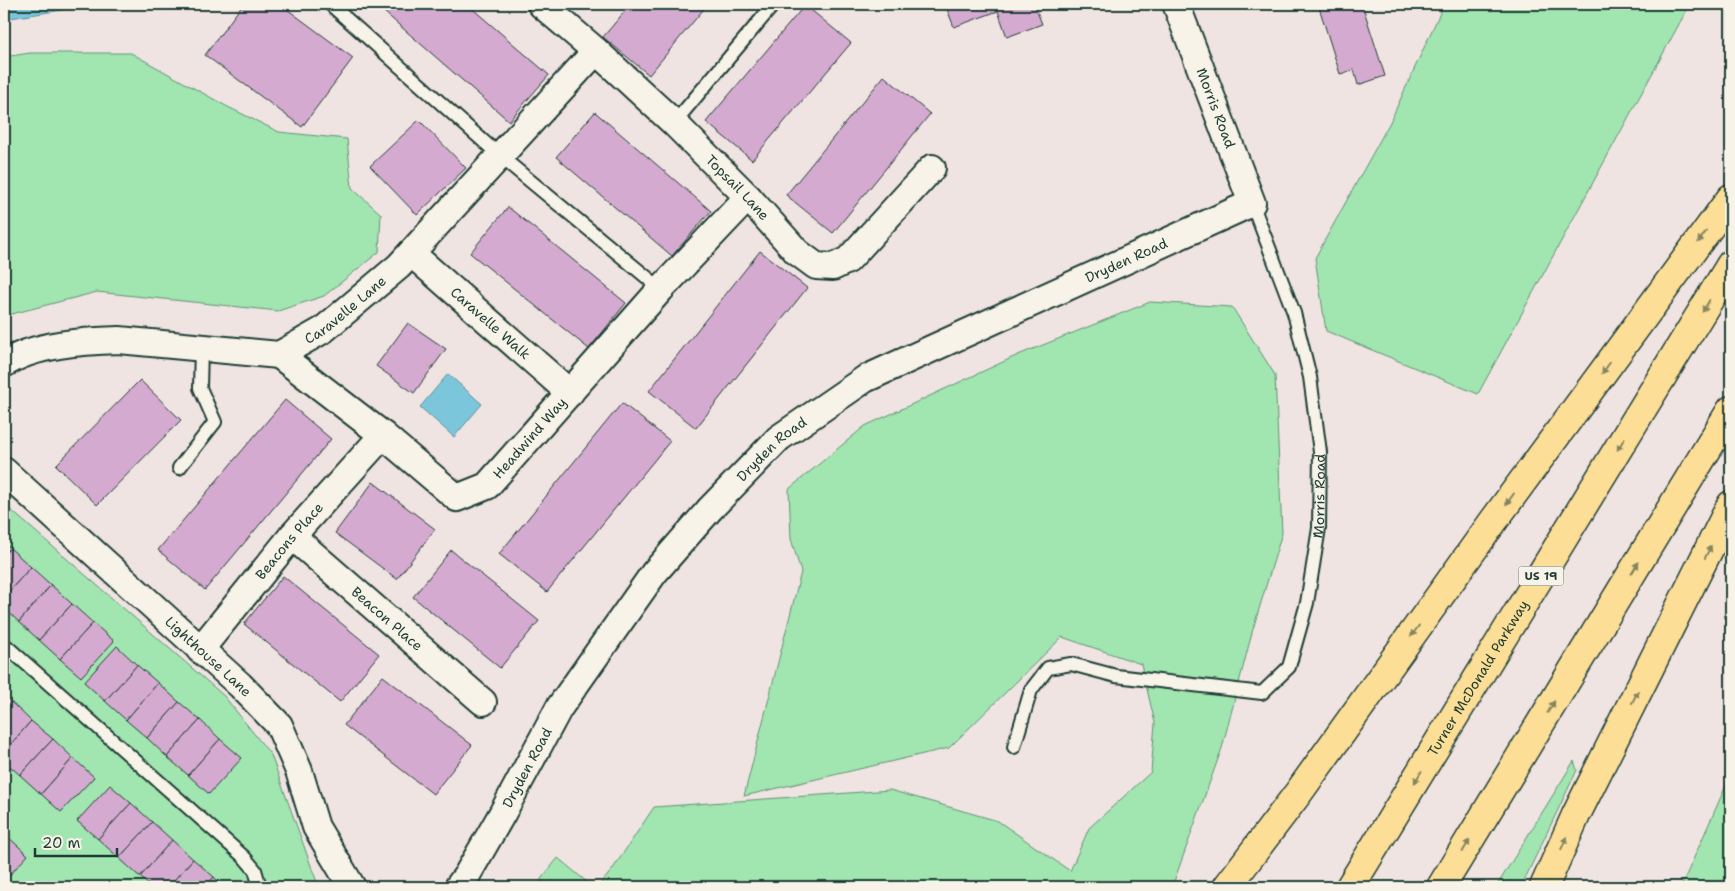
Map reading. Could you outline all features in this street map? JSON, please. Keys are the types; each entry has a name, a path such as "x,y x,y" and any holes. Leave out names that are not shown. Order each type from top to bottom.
{"highway":[{"path":"1227,887 1299,792 1492,523 1731,198"},
{"name":"Turner McDonald Parkway","path":"1350,887 1731,264"},
{"path":"1441,887 1731,410"},
{"path":"1544,887 1576,815 1731,505"}],"street":[{"name":"Topsail Lane","path":"541,4 596,51 674,123 748,197 797,252 816,266 833,267 848,260 932,168"},
{"name":"Morris Road","path":"1176,4 1252,203"},
{"name":"Caravelle Lane","path":"279,354 323,330 399,266 596,51"},
{"name":"Headwind Way","path":"279,354 384,435 457,498 488,486 660,289 748,197"},
{"name":"Dryden Road","path":"458,887 467,875 502,814 559,708 654,573 710,509 779,438 865,379 1252,203"},
{"name":"Caravelle Walk","path":"411,253 570,393"},
{"path":"4,364 18,356 54,346 104,340 279,354"},
{"name":"Beacons Place","path":"200,650 292,536 384,435"},
{"name":"Lighthouse Lane","path":"4,471 240,685 279,725 299,771 316,827 352,887"},
{"name":"Beacon Place","path":"292,536 483,702"}],"lane":[{"path":"330,4 500,156 660,289"},
{"path":"674,123 774,4"},
{"name":"Morris Road","path":"1014,747 1031,690 1048,668 1071,664 1116,676 1262,693 1289,667 1307,603 1319,528 1320,452 1310,377 1294,313 1252,203"},
{"path":"179,468 215,422 200,388 201,347"},
{"path":"4,644 244,857 255,870 260,887"}],"green space":[{"path":"1444,4 1690,4 1478,394 1326,331 1315,258 1390,122"},
{"path":"30,53 131,53 226,106 279,132 347,139 352,188 381,214 379,252 324,296 278,311 97,292 4,316 4,57"},
{"path":"1150,302 1232,307 1275,375 1282,533 1253,629 1222,748 1172,887 598,887 612,870 654,807 890,790 998,821 1070,871 1089,828 1151,772 1155,723 1141,664 1062,637 949,748 744,796 801,572 791,539 789,489 865,426 1018,355"},
{"path":"4,504 224,696 271,755 318,885 321,887 4,887"},
{"path":"1574,761 1577,770 1521,887 1496,887"},
{"path":"1731,774 1731,887 1681,887"},
{"path":"558,858 593,887 543,887 541,879"}],"water":[{"path":"4,4 101,4 4,19"},
{"path":"448,374 482,404 454,437 420,407"}],"building":[{"path":"243,4 280,4 353,58 302,127 205,55"},
{"path":"375,4 467,4 549,75 509,121"},
{"path":"631,4 708,4 649,75 603,37"},
{"path":"945,4 1034,4 1042,24 1007,37 998,11 954,27"},
{"path":"1318,4 1362,4 1385,76 1358,85 1354,70 1340,74"},
{"path":"805,5 851,43 752,160 706,122"},
{"path":"884,76 930,114 833,233 786,195"},
{"path":"595,112 711,211 672,256 556,157"},
{"path":"419,120 466,168 417,215 370,166"},
{"path":"508,207 626,303 589,349 470,253"},
{"path":"760,251 807,288 696,428 649,391"},
{"path":"408,323 446,349 414,393 376,366"},
{"path":"140,380 181,420 97,505 56,465"},
{"path":"285,400 331,439 205,590 158,550"},
{"path":"622,403 670,441 547,592 499,554"},
{"path":"373,482 435,529 397,579 335,533"},
{"path":"4,543 10,548 4,555"},
{"path":"10,548 31,567 4,597 4,555"},
{"path":"451,550 539,621 500,668 413,597"},
{"path":"31,567 51,585 19,622 4,608 4,597"},
{"path":"283,576 379,654 340,702 244,624"},
{"path":"51,585 72,604 39,640 19,622"},
{"path":"72,604 93,623 60,659 39,640"},
{"path":"93,623 114,641 81,677 60,659"},
{"path":"117,646 137,665 105,701 84,682"},
{"path":"137,665 158,683 126,720 105,701"},
{"path":"383,676 472,745 433,794 344,725"},
{"path":"158,683 179,702 147,738 126,720"},
{"path":"4,696 11,702 4,710"},
{"path":"11,702 31,721 4,752 4,710"},
{"path":"179,702 200,720 167,757 147,738"},
{"path":"200,720 220,739 188,775 167,757"},
{"path":"31,721 53,739 20,775 4,761 4,752"},
{"path":"53,739 73,758 41,794 20,775"},
{"path":"220,739 242,758 209,794 188,775"},
{"path":"73,758 94,777 61,812 41,794"},
{"path":"110,785 131,803 98,839 77,821"},
{"path":"131,803 152,822 119,858 98,839"},
{"path":"152,822 172,840 140,877 119,858"},
{"path":"7,836 28,855 4,881 4,840"},
{"path":"172,840 193,859 168,887 151,887 140,877"},
{"path":"193,859 214,877 205,887 168,887"},
{"path":"214,877 224,887 205,887"}]}
